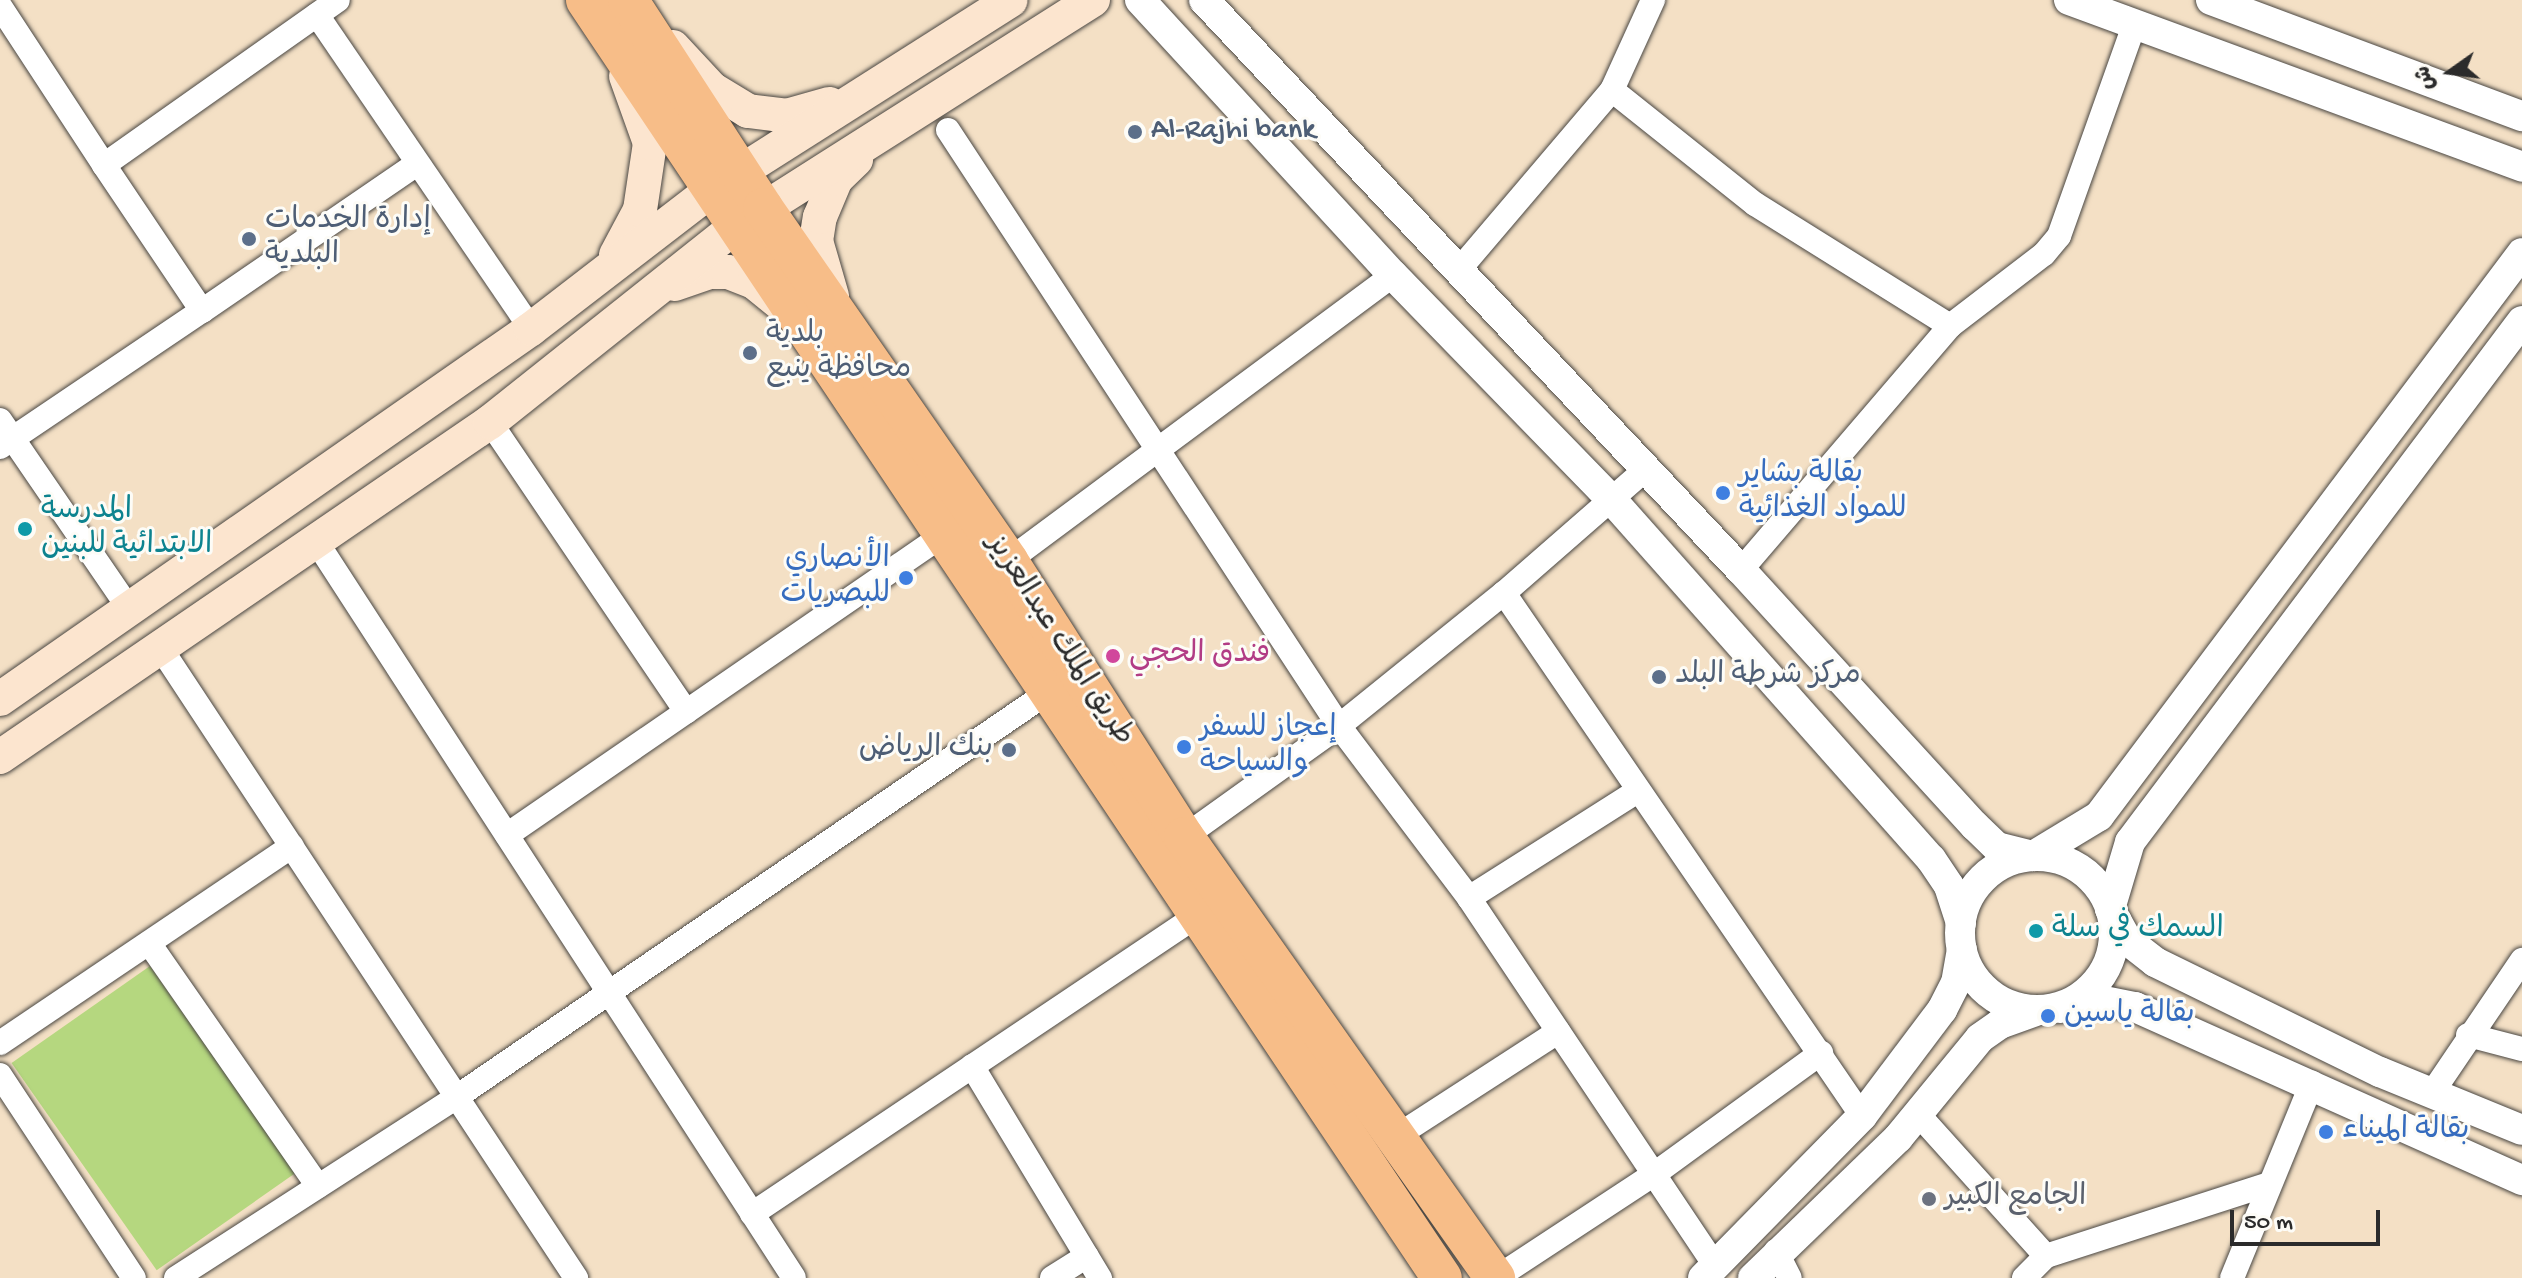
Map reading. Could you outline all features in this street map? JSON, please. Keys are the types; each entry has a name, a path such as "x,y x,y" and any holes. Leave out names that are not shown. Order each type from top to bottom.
{"highway":[{"name":"طريق الملك عبدالعزيز","path":"611,6 725,182 829,332 1008,561 1184,837 1495,1278"},
{"name":"طريق الملك عبدالعزيز","path":"829,332 946,533 1442,1278"}],"main road":[{"path":"0,699 531,329 725,182 1011,0"},
{"path":"0,757 490,422 749,217 1093,0"},
{"path":"611,6 712,89 748,111 786,116 868,92"},
{"path":"603,274 631,235 640,210 650,143 611,6"},
{"path":"829,332 820,265 820,217 836,179 890,128"},
{"path":"650,297 687,277 728,272 774,296 829,332"}],"street":[{"path":"104,165 338,0"},
{"path":"1140,0 1393,275 1612,500 1931,859 1949,886 1971,974 1988,993 2010,1006 2047,1009 2104,1001 2135,1007 2255,1064 2312,1083 2522,1180"},
{"path":"1204,0 1741,570 1997,847 2058,859 2081,870 2110,909 2127,940 2155,962 2432,1093 2522,1130"},
{"path":"1458,271 1612,90 1653,0"},
{"path":"2069,0 2522,167"},
{"path":"2211,0 2522,116"},
{"path":"0,6 202,311"},
{"path":"317,15 415,165 531,329"},
{"path":"1741,570 1950,326 2044,254 2059,236 2134,25"},
{"path":"1612,90 1755,204 1950,326"},
{"path":"948,130 1339,726 1469,898 1653,1175 1709,1272 1862,1116 1942,1010 1956,983 1969,897 1985,876 2007,862 2033,856 2099,816 2522,253"},
{"path":"130,610 4,435 202,311 415,165"},
{"path":"1008,561 1393,275"},
{"path":"1753,1278 1783,1265 1918,1114 1980,1038 2000,1024 2081,997 2105,969 2114,934 2110,909 2130,842 2522,321"},
{"path":"490,422 686,712"},
{"path":"1184,837 1339,726 1504,593 1645,470"},
{"path":"507,835 946,533"},
{"path":"316,541 794,1278"},
{"path":"1504,593 1636,792 1821,1053 1862,1116"},
{"path":"160,647 576,1278"},
{"path":"176,1278 458,1096 1050,691"},
{"path":"1469,898 1636,792"},
{"path":"0,1043 292,846"},
{"path":"752,1214 1201,913"},
{"path":"149,943 318,1186"},
{"path":"2432,1093 2468,1035 2522,960"},
{"path":"1397,1136 1558,1032"},
{"path":"2468,1035 2522,1049"},
{"path":"1495,1278 1653,1175 1821,1053"},
{"path":"972,1066 1100,1278"},
{"path":"0,1075 134,1278"},
{"path":"2232,1278 2312,1083"},
{"path":"1918,1114 2046,1256"},
{"path":"2024,1278 2046,1256 2269,1184"},
{"path":"1052,1278 1087,1256"}],"green space":[{"path":"150,966 295,1173 157,1270 12,1063"}],"place":[{"name":"Al-Rajhi bank","path":"1135,132"},
{"name":"إدارة الخدمات البلدية","path":"249,239"},
{"name":"بلدية محافظة ينبع","path":"750,353"},
{"name":"بقالة بشاير للمواد الغذائية","path":"1723,493"},
{"name":"المدرسة الابتدائية للبنين","path":"25,529"},
{"name":"الأنصاري للبصريات","path":"906,578"},
{"name":"فندق الحجي","path":"1113,656"},
{"name":"مركز شرطة البلد","path":"1659,677"},
{"name":"إعجاز للسفر والسياحة","path":"1184,747"},
{"name":"بنك الرياض","path":"1009,750"},
{"name":"السمك في سلة","path":"2036,931"},
{"name":"بقالة ياسين","path":"2048,1016"},
{"name":"بقالة الميناء","path":"2326,1132"},
{"name":"الجامع الكبير","path":"1929,1199"}]}
